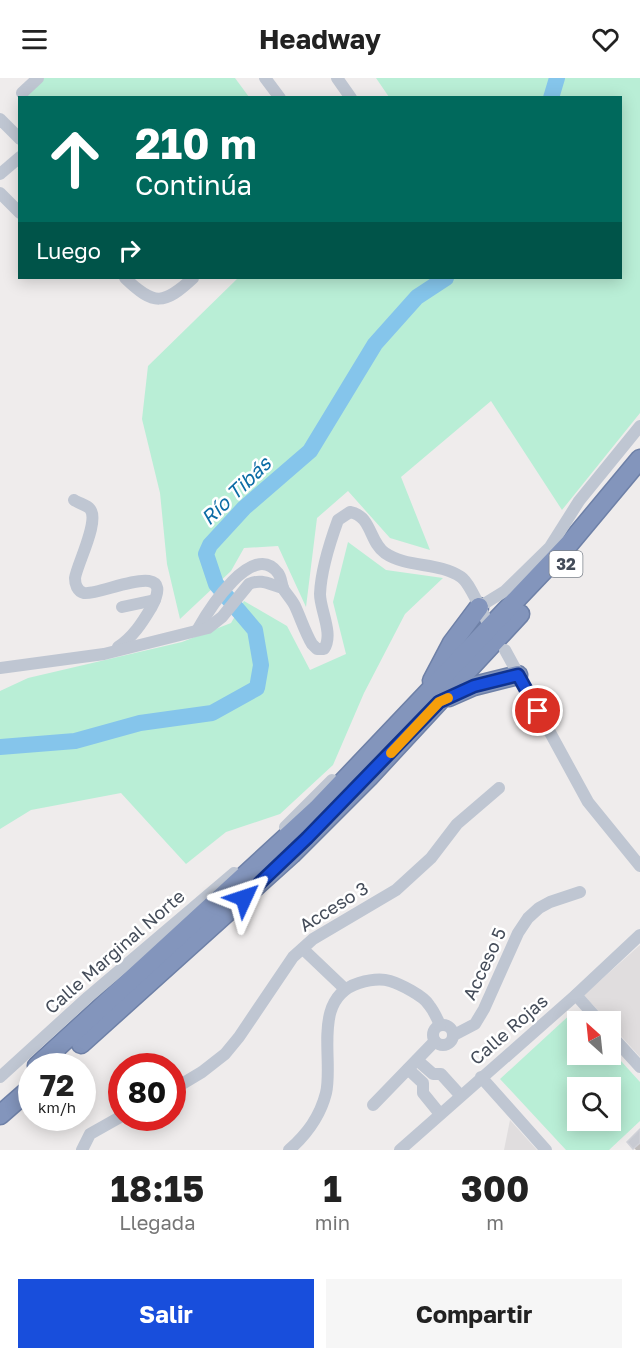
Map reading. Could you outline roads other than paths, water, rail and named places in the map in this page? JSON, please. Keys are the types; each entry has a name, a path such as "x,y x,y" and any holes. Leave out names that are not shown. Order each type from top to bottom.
{"highway":[{"name":"32","path":"70,1053 292,854 434,691 570,543 640,459"},
{"name":"32","path":"51,1053 317,809 579,550 640,477"},
{"path":"483,614 452,643 434,691 474,686 518,675"},
{"path":"0,1099 18,1084"},
{"path":"0,1115 18,1099"}],"street":[{"path":"22,93 38,78"},
{"path":"265,78 278,96"},
{"path":"337,78 350,96"},
{"path":"0,119 18,137"},
{"path":"0,174 18,159"},
{"path":"0,193 18,211"},
{"path":"126,279 147,297 157,299 178,291 192,279"},
{"path":"198,629 233,580 249,567 264,565 275,569 278,573 283,588 294,603 312,644 317,649 324,650 327,639 320,594 324,571 338,520 350,512 358,513 362,517 375,543 383,552 402,560 440,568 463,578 483,614 550,547 579,501 640,426"},
{"path":"74,500 90,509 92,513 91,529 76,570 75,585 84,593 142,580 148,580 157,586 158,593 155,600 136,631 126,642 104,654"},
{"path":"0,668 104,654 207,628 222,617 249,584 259,581 283,588"},
{"path":"122,608 155,600"},
{"path":"505,651 588,802 640,866"},
{"name":"Calle Marginal Norte","path":"0,1077 88,997 263,848 350,763 434,691"},
{"name":"Acceso 3","path":"186,1082 225,1054 293,957 313,939 396,890 431,858 457,824 500,788"},
{"name":"Acceso 5","path":"454,1035 475,1024 518,933 528,918 550,902 580,892"},
{"name":"Calle Rojas","path":"400,1150 576,995 640,935"},
{"path":"303,949 345,989"},
{"path":"289,1150 307,1134 320,1111 328,1076 326,1038 329,1016 345,989 356,983 371,980 394,983 426,1001 440,1025"},
{"path":"576,995 590,1011"},
{"path":"435,1041 447,1044 452,1041 454,1035 449,1026 440,1025"},
{"path":"435,1041 434,1032 440,1025"},
{"path":"373,1105 435,1041"},
{"path":"621,1046 640,1067"},
{"path":"412,1064 428,1079"},
{"path":"440,1114 423,1093 428,1079 441,1074 460,1095"},
{"path":"481,1077 546,1150"},
{"path":"82,1150 90,1134 108,1124"}],"waterway":[{"name":"Río Tibás","path":"552,96 557,78"},
{"name":"Río Tibás","path":"0,747 75,741 140,723 212,713 257,688 261,665 255,630 216,584 206,554 210,545 244,508 310,451 375,344 417,297 444,279"}]}
